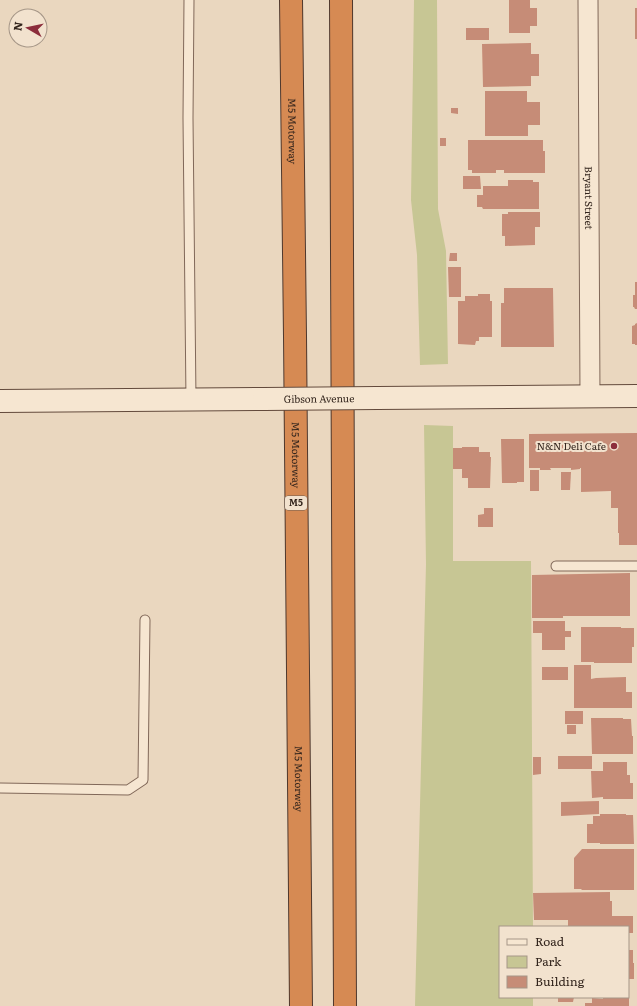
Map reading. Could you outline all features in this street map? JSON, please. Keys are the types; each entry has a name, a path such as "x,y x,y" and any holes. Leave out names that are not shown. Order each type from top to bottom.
{"highway":[{"name":"M5 Motorway","path":"291,0 301,1006"},
{"path":"341,0 344,1006"}],"main road":[{"name":"Gibson Avenue","path":"0,402 637,396"}],"street":[{"name":"Bryant Street","path":"588,0 590,396"}],"lane":[{"path":"189,0 188,118 191,400"},
{"path":"556,566 637,566"},
{"path":"0,788 128,790 143,780 145,620"}],"green space":[{"path":"414,0 437,0 438,209 446,251 448,364 420,365 417,255 411,200"},
{"path":"424,425 453,426 453,561 531,561 533,926 499,926 499,998 533,998 533,1006 415,1006 426,564"}],"building":[{"path":"509,0 530,0 530,8 537,8 537,26 530,26 530,33 509,33"},
{"path":"635,8 637,8 637,39 635,39"},
{"path":"466,28 489,28 489,40 466,40"},
{"path":"531,43 531,54 539,54 539,76 531,76 531,86 483,87 482,44"},
{"path":"485,91 527,91 527,102 540,102 540,125 528,125 528,136 485,136"},
{"path":"451,108 458,108 458,114 451,113"},
{"path":"440,138 446,138 446,146 440,146"},
{"path":"468,140 543,140 543,151 545,151 545,173 504,173 504,170 496,170 496,173 472,173 472,170 468,170"},
{"path":"463,176 480,176 481,189 463,189"},
{"path":"508,180 533,180 533,182 539,182 539,209 483,209 482,207 477,207 477,195 483,195 483,186 508,186"},
{"path":"508,212 540,212 540,227 535,227 535,245 505,246 505,236 502,236 502,214 508,214"},
{"path":"450,253 457,253 457,261 449,261"},
{"path":"448,267 461,267 461,297 449,297"},
{"path":"635,282 637,282 637,309 633,307"},
{"path":"504,288 553,288 554,347 501,347 501,303 504,303"},
{"path":"478,294 490,294 490,301 492,301 492,337 479,337 479,341 476,341 475,345 458,344 458,301 465,301 465,296 478,296"},
{"path":"637,323 637,345 635,345 632,344 632,326"},
{"path":"637,433 637,545 619,545 618,508 611,508 611,491 581,492 581,468 571,470 571,468 550,468 551,470 540,470 540,468 529,468 529,434"},
{"path":"501,439 524,439 524,482 502,483"},
{"path":"479,447 479,452 490,452 490,488 468,488 468,478 462,478 462,469 453,469 453,448"},
{"path":"530,470 539,470 539,491 530,491"},
{"path":"561,472 571,472 570,490 561,490"},
{"path":"484,508 493,508 493,527 478,527 478,515 484,514"},
{"path":"630,573 630,616 563,616 563,618 532,618 532,575"},
{"path":"533,621 565,621 565,631 571,631 571,637 565,637 565,650 542,650 542,633 533,633"},
{"path":"581,627 634,628 632,663 581,662"},
{"path":"574,665 591,665 591,679 626,677 626,692 632,692 632,708 574,708"},
{"path":"542,667 568,667 568,680 542,680"},
{"path":"565,711 583,711 583,724 565,724"},
{"path":"591,718 631,719 633,754 592,754"},
{"path":"567,725 576,725 576,734 567,734"},
{"path":"558,756 592,756 592,769 558,769"},
{"path":"533,757 541,757 541,774 533,775"},
{"path":"603,762 627,762 627,775 630,775 630,783 633,783 633,799 603,799 603,797 592,798 591,771 603,771"},
{"path":"599,801 599,814 561,816 561,802"},
{"path":"600,814 633,815 634,844 587,843 587,824 593,824 593,816 600,816"},
{"path":"582,849 634,849 634,890 574,889 574,858"},
{"path":"610,892 610,901 612,901 612,916 633,916 633,933 629,933 629,926 568,926 568,920 534,920 533,893"},
{"path":"629,950 633,950 634,979 629,979"},
{"path":"558,998 574,998 573,1002 558,1002"},
{"path":"592,998 629,998 629,1006 585,1006 585,1003 592,1003"}],"place":[{"name":"N&N Deli Cafe","path":"614,446"}]}
